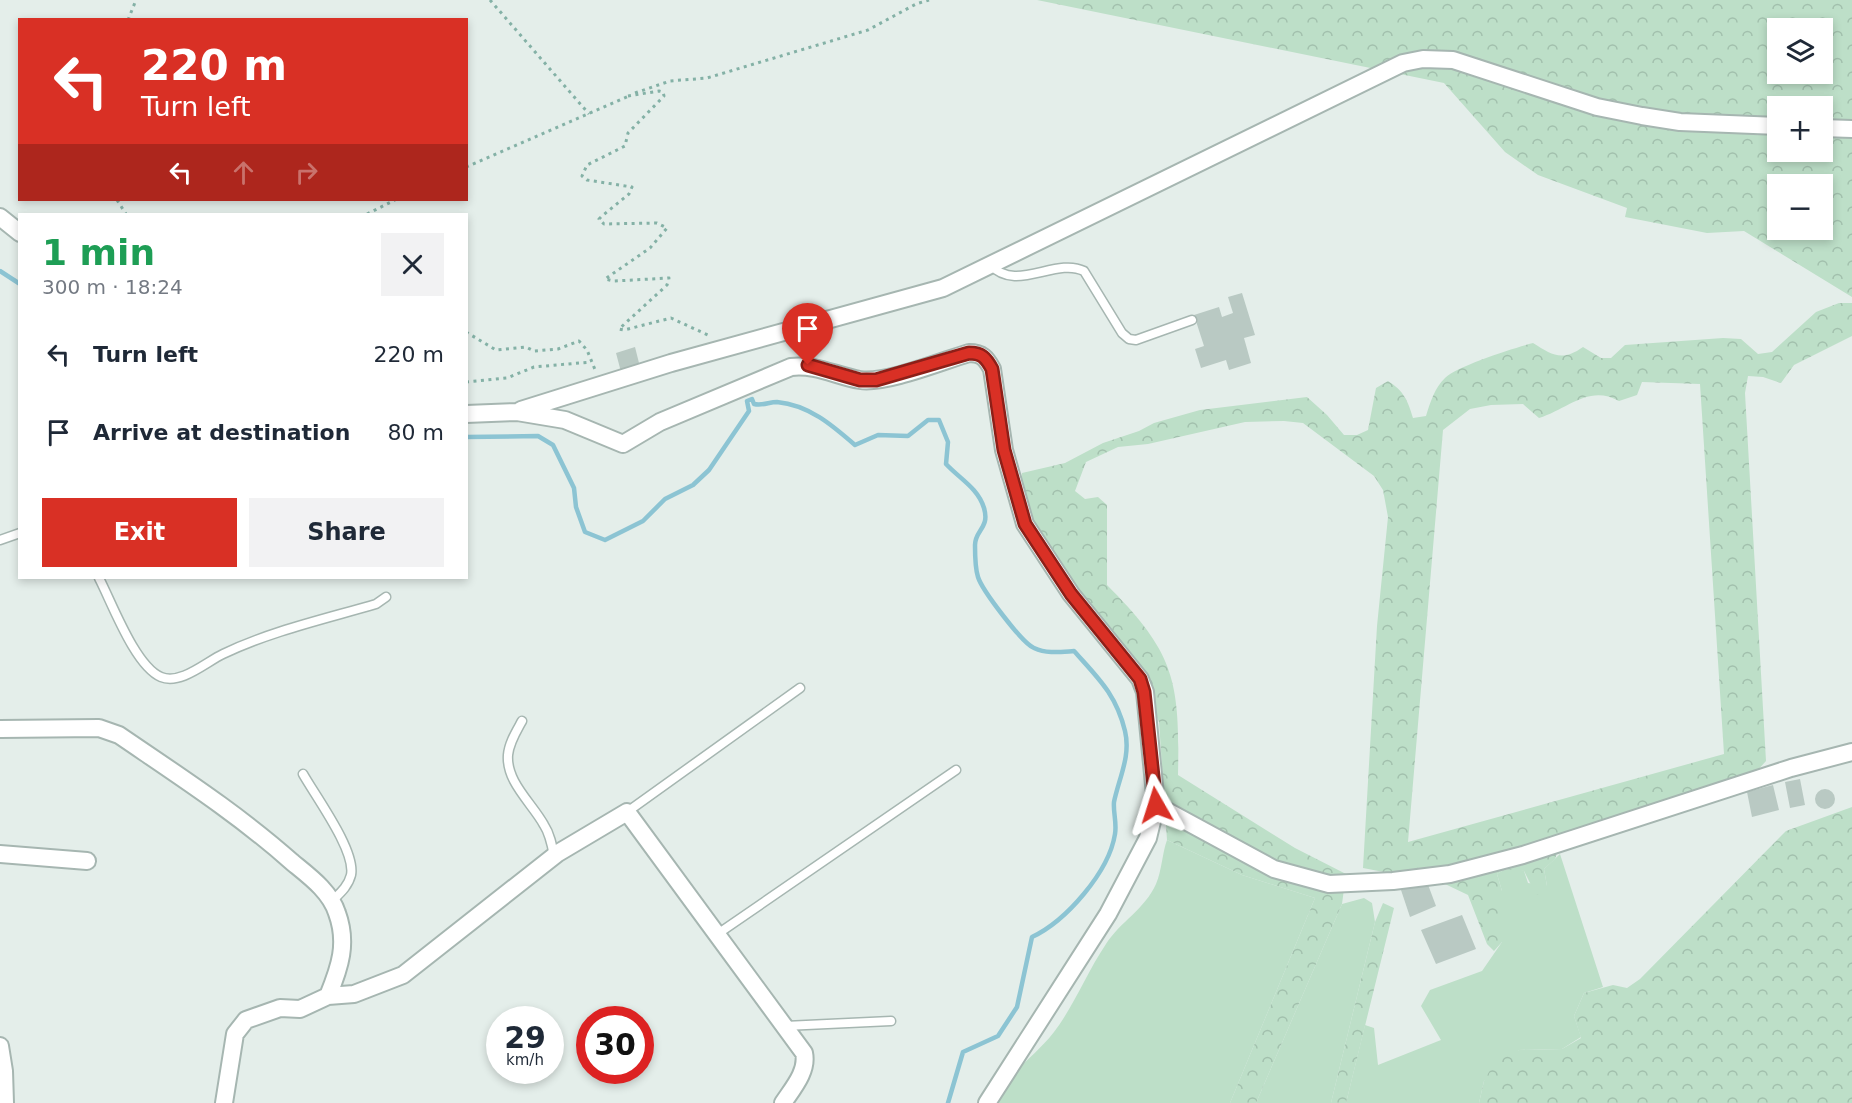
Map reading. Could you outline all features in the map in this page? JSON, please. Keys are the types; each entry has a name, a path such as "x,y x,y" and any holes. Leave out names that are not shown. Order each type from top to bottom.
{"street":[{"path":"517,412 730,346 943,288 1263,134 1379,73 1403,63 1423,59 1453,60 1597,107 1642,116 1680,122 1767,126"},
{"path":"1833,128 1852,129"},
{"path":"0,217 18,232"},
{"path":"468,414 517,412 565,420 623,444 660,422 791,367 808,365 860,380 876,380 969,353 978,353 986,359 992,369 1004,450 1025,524 1071,594 1140,679 1144,692 1156,805 1148,838 1108,914 987,1103"},
{"path":"0,729 99,728 119,735 247,822 320,886 332,901 344,938 341,965 328,996"},
{"path":"1156,805 1274,869 1329,884 1393,880 1450,874 1523,855 1791,768 1852,753"},
{"path":"224,1103 235,1034 246,1020 280,1008 300,1009 328,996 354,994 403,975 554,856 627,812 719,933 804,1053 806,1062 783,1103"},
{"path":"0,854 87,861"},
{"path":"0,1046 4,1071 5,1103"}],"lane":[{"path":"991,265 996,271 1015,276 1069,268 1084,271 1122,333 1129,339 1136,340 1192,320"},
{"path":"0,540 18,534"},
{"path":"100,579 140,659 159,676 170,680 181,677 243,646 376,604 386,597"},
{"path":"627,812 800,688"},
{"path":"522,721 511,743 508,756 510,770 520,790 545,825 554,856"},
{"path":"719,933 956,770"},
{"path":"303,774 347,851 352,866 347,886 332,901"},
{"path":"785,1026 891,1021"}],"path":[{"path":"129,18 136,0"},
{"path":"490,0 589,114"},
{"path":"468,166 628,96 670,81 707,78 868,30 929,0"},
{"path":"628,96 659,91 663,92 664,96 628,133 625,146 586,165 582,176 587,180 632,187 629,194 599,219 604,224 657,223 667,228 650,248 605,279 614,281 669,278 667,285 619,329 671,318 730,346"},
{"path":"369,213 393,201"},
{"path":"468,333 496,350 526,347 534,351 558,349 579,342 587,350 603,385"},
{"path":"468,382 507,378 534,367 591,362"}],"green space":[{"path":"1037,0 1852,0 1852,297 1744,231 1707,233 1625,217 1627,208 1538,175 1505,152 1444,83"},
{"path":"1839,303 1852,303 1852,336 1794,365 1781,383 1763,377 1748,376 1745,393 1766,761 1756,772 1558,850 1555,859 1544,869 1547,886 1542,894 1536,895 1524,871 1506,869 1497,874 1502,891 1502,942 1494,951 1487,944 1468,895 1445,884 1435,869 1399,875 1363,868 1377,626 1388,517 1383,490 1374,476 1303,423 1284,421 1245,422 1148,444 1118,447 1086,462 1075,491 1085,499 1098,497 1107,505 1107,585 1147,630 1169,670 1177,715 1178,775 1295,848 1346,874 1342,904 1256,1103 1230,1103 1315,898 1242,875 1167,840 1159,722 1133,661 1111,630 1072,594 1027,519 1019,492 1022,473 1065,463 1103,443 1139,431 1154,423 1200,410 1307,397 1344,435 1357,435 1368,430 1376,388 1388,381 1405,397 1413,418 1426,416 1438,386 1451,373 1486,358 1533,343 1557,355 1576,352 1583,347 1601,358 1611,358 1625,345 1723,338 1741,339 1758,354 1772,352 1816,312","holes":["1642,382 1700,384 1724,754 1408,842 1443,430 1470,409 1491,405 1523,404 1539,418 1588,397 1608,396 1619,401 1637,395"]},
{"path":"1852,807 1852,1103 1479,1103 1484,1081 1496,1059 1519,1050 1562,1049 1581,1038 1574,1016 1584,993 1613,985 1627,988 1640,979 1786,831"},
{"path":"1167,840 1242,875 1315,898 1230,1103 997,1103 1008,1081 1061,1022 1112,936 1146,901 1158,879"},
{"path":"1560,854 1603,987 1584,993 1574,1016 1581,1037 1562,1049 1519,1050 1484,1081 1479,1103 1346,1103 1365,1025 1374,1028 1378,1065 1441,1040 1421,1006 1430,990 1482,971 1502,942 1502,891 1497,874 1504,870 1520,870 1524,871 1528,883 1547,886 1544,869"},
{"path":"1364,898 1372,903 1375,922 1331,1103 1256,1103 1342,904"},
{"path":"1383,903 1394,908 1346,1103 1331,1103 1375,922"}],"building":[{"path":"1242,293 1255,335 1244,338 1251,363 1229,370 1226,360 1201,368 1195,349 1204,346 1194,315 1219,307 1222,317 1233,313 1228,297"},
{"path":"635,347 640,367 621,372 616,353"},
{"path":"1800,779 1805,805 1790,808 1785,782"},
{"path":"1773,785 1779,810 1752,817 1747,792"},
{"path":"1825,789 1832,792 1835,799 1832,806 1825,809 1818,806 1815,799 1818,792"},
{"path":"1427,882 1436,906 1410,917 1401,890"},
{"path":"1462,915 1476,949 1436,964 1421,930"}],"waterway":[{"path":"0,271 18,283"},
{"path":"468,437 538,436 553,445 574,488 576,507 585,532 605,540 643,521 665,499 693,485 709,470 749,411 747,401 752,399 754,404 777,402 799,407 829,423 855,445 878,435 908,436 928,420 939,420 948,442 946,464 973,489 984,508 984,525 977,536 975,545 976,569 981,584 1003,616 1028,644 1044,651 1074,651 1098,678 1117,707 1125,731 1127,749 1114,802 1115,834 1104,864 1084,894 1072,907 1045,930 1032,937 1017,1007 998,1036 963,1052 948,1103"}],"route":[{"path":"808,365 860,380 876,380 969,353 978,353 986,359 992,369 1004,450 1025,524 1071,594 1140,679 1144,692 1156,805"}]}
